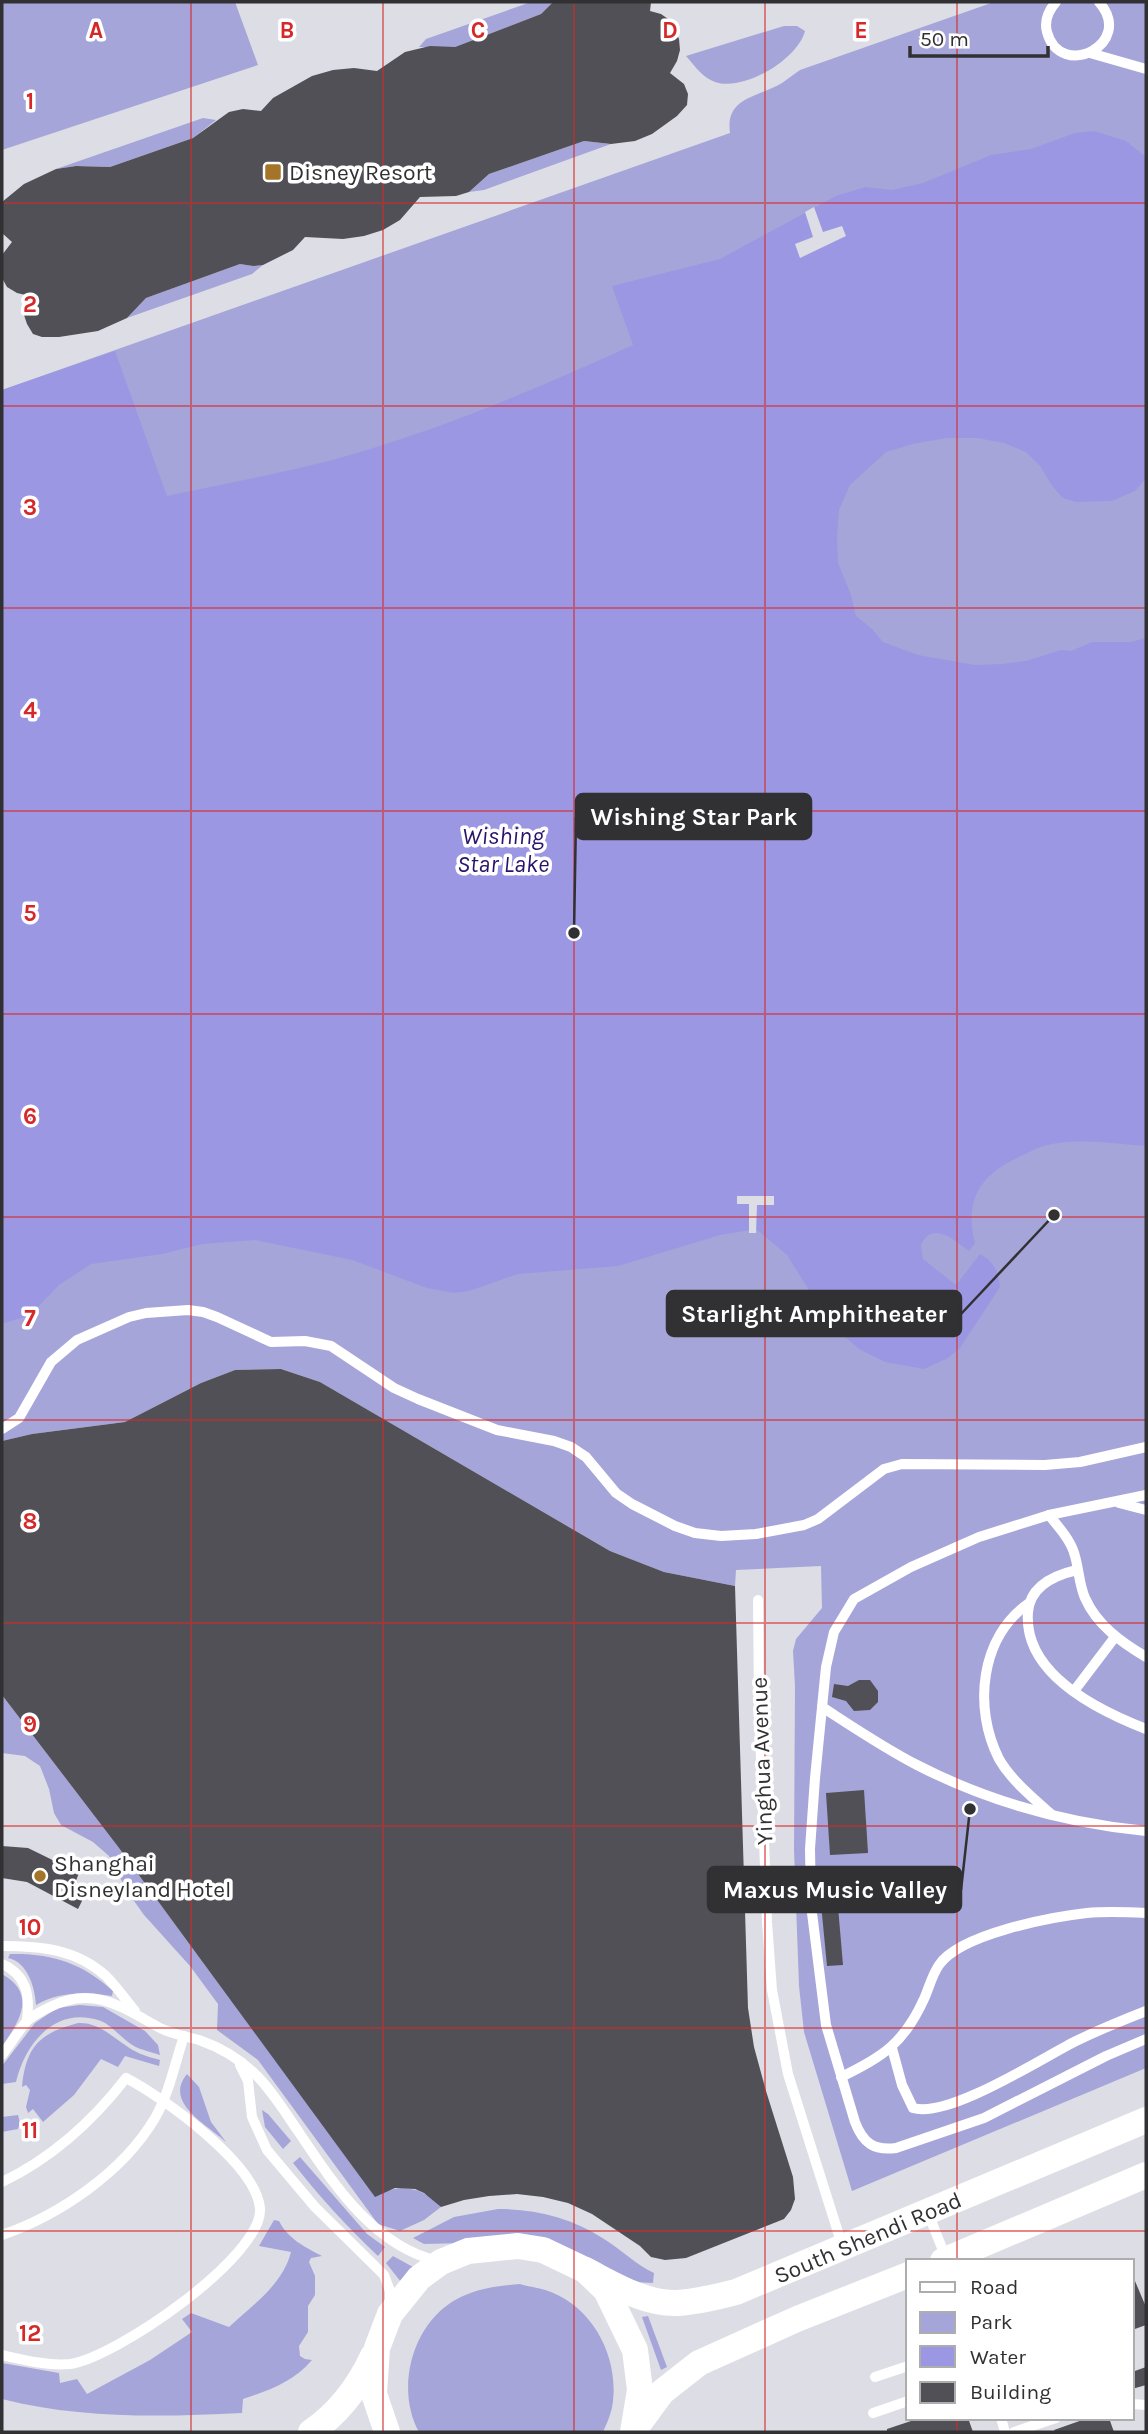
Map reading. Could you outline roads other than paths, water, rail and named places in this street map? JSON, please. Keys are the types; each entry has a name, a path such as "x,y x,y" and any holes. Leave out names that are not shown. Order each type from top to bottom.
{"street":[{"name":"South Shendi Road","path":"377,2348 390,2314 419,2278 441,2262 468,2251 518,2246 543,2250 657,2302 675,2303 736,2292 1146,2120"},
{"path":"947,2259 1146,2175"},
{"path":"585,2270 606,2290 635,2350 640,2390 633,2432"},
{"name":"South Shendi Road","path":"633,2432 662,2392 699,2363 785,2324 906,2276"},
{"path":"311,2432 333,2414 353,2392 365,2375 377,2348"},
{"path":"377,2348 374,2394 387,2432"}],"lane":[{"path":"1056,2 1047,16 1046,26 1053,44 1070,55 1080,56 1099,47 1109,29 1108,18 1099,2"},
{"path":"1090,53 1146,69"},
{"path":"2,1429 19,1418 51,1362 77,1340 129,1317 188,1310 217,1317 271,1342 305,1341 331,1346 394,1388 418,1399 497,1430 571,1447 586,1457 617,1493 632,1504 695,1533 721,1536 756,1534 804,1525 818,1519 884,1469 902,1464 1045,1465 1104,1458 1146,1447"},
{"path":"1146,1495 1049,1515 979,1537 911,1567 854,1599 834,1633 826,1667 810,1849 811,1905 826,2025 855,2122 865,2141 872,2147 882,2150 896,2148 984,2118 1106,2056 1146,2039"},
{"path":"1113,1502 1146,1510"},
{"path":"1049,1515 1068,1539 1075,1555 1085,1598 1095,1615 1115,1637 1146,1657"},
{"path":"1077,1570 1050,1579 1034,1594 1029,1603 1028,1617 1034,1647 1042,1662 1074,1691 1119,1718 1146,1729"},
{"name":"Yinghua Avenue","path":"758,1600 759,1706 772,1990 788,2074 843,2248"},
{"path":"1029,1603 1018,1610 990,1653 984,1682 985,1722 1000,1761 1053,1816"},
{"path":"1074,1691 1115,1637"},
{"path":"822,1707 887,1748 952,1782 1019,1807 1053,1816 1085,1824 1146,1831"},
{"path":"841,2077 892,2048 909,2027 938,1966 949,1953 993,1934 1046,1919 1089,1913 1146,1913"},
{"path":"2,1946 59,1950 80,1958 106,1976 137,2013"},
{"path":"2,1964 17,1974 28,1991 27,2020"},
{"path":"2,2055 27,2020 55,2005 83,1998 99,1999 137,2013 159,2027 219,2048 238,2059 273,2094 307,2144 370,2224 400,2247 441,2262"},
{"path":"892,2048 902,2085 913,2108 931,2110 1016,2075 1075,2042 1146,2011"},
{"path":"2,2235 43,2217 111,2169 142,2136 163,2099 184,2036"},
{"path":"238,2059 248,2081 252,2117 267,2150 315,2207 384,2275 390,2291 390,2314"},
{"path":"2,2182 40,2161 65,2142 105,2104 126,2078 163,2099 227,2154 253,2187 260,2204 258,2224 229,2263 164,2316 105,2351 69,2364 2,2356"},
{"path":"928,2213 945,2259"},
{"path":"875,2377 906,2367"},
{"path":"873,2413 906,2402"},
{"path":"1014,2432 1050,2420"}],"water":[{"name":"Wishing Star Lake","path":"1094,131 1126,141 1146,157 1146,478 1135,491 1112,501 1076,502 1063,498 1040,466 1026,452 1004,443 977,438 947,438 913,444 886,452 850,485 839,510 838,563 856,616 883,642 918,655 975,665 1001,664 1026,661 1061,650 1071,651 1092,642 1131,642 1146,638 1146,1146 1082,1142 1056,1143 1037,1148 994,1172 978,1191 972,1214 975,1243 969,1251 944,1234 931,1234 926,1238 921,1245 923,1259 956,1285 980,1254 995,1268 1000,1287 960,1348 948,1358 924,1369 885,1362 859,1349 836,1329 822,1311 787,1255 756,1229 720,1235 618,1266 518,1274 469,1291 454,1293 427,1288 352,1260 255,1240 202,1244 162,1254 91,1264 59,1285 35,1310 24,1317 2,1324 2,390 115,351 167,496 305,467 386,444 458,419 633,345 612,286 720,259 836,196 865,187 892,190 923,183 991,155 1031,149 1075,133"}],"place":[{"name":"Disney Resort","path":"273,172"},
{"name":"Wishing Star Park","path":"574,933"},
{"name":"Starlight Amphitheater","path":"1054,1215"},
{"name":"Maxus Music Valley","path":"970,1809"},
{"name":"Shanghai Disneyland Hotel","path":"40,1876"}]}
